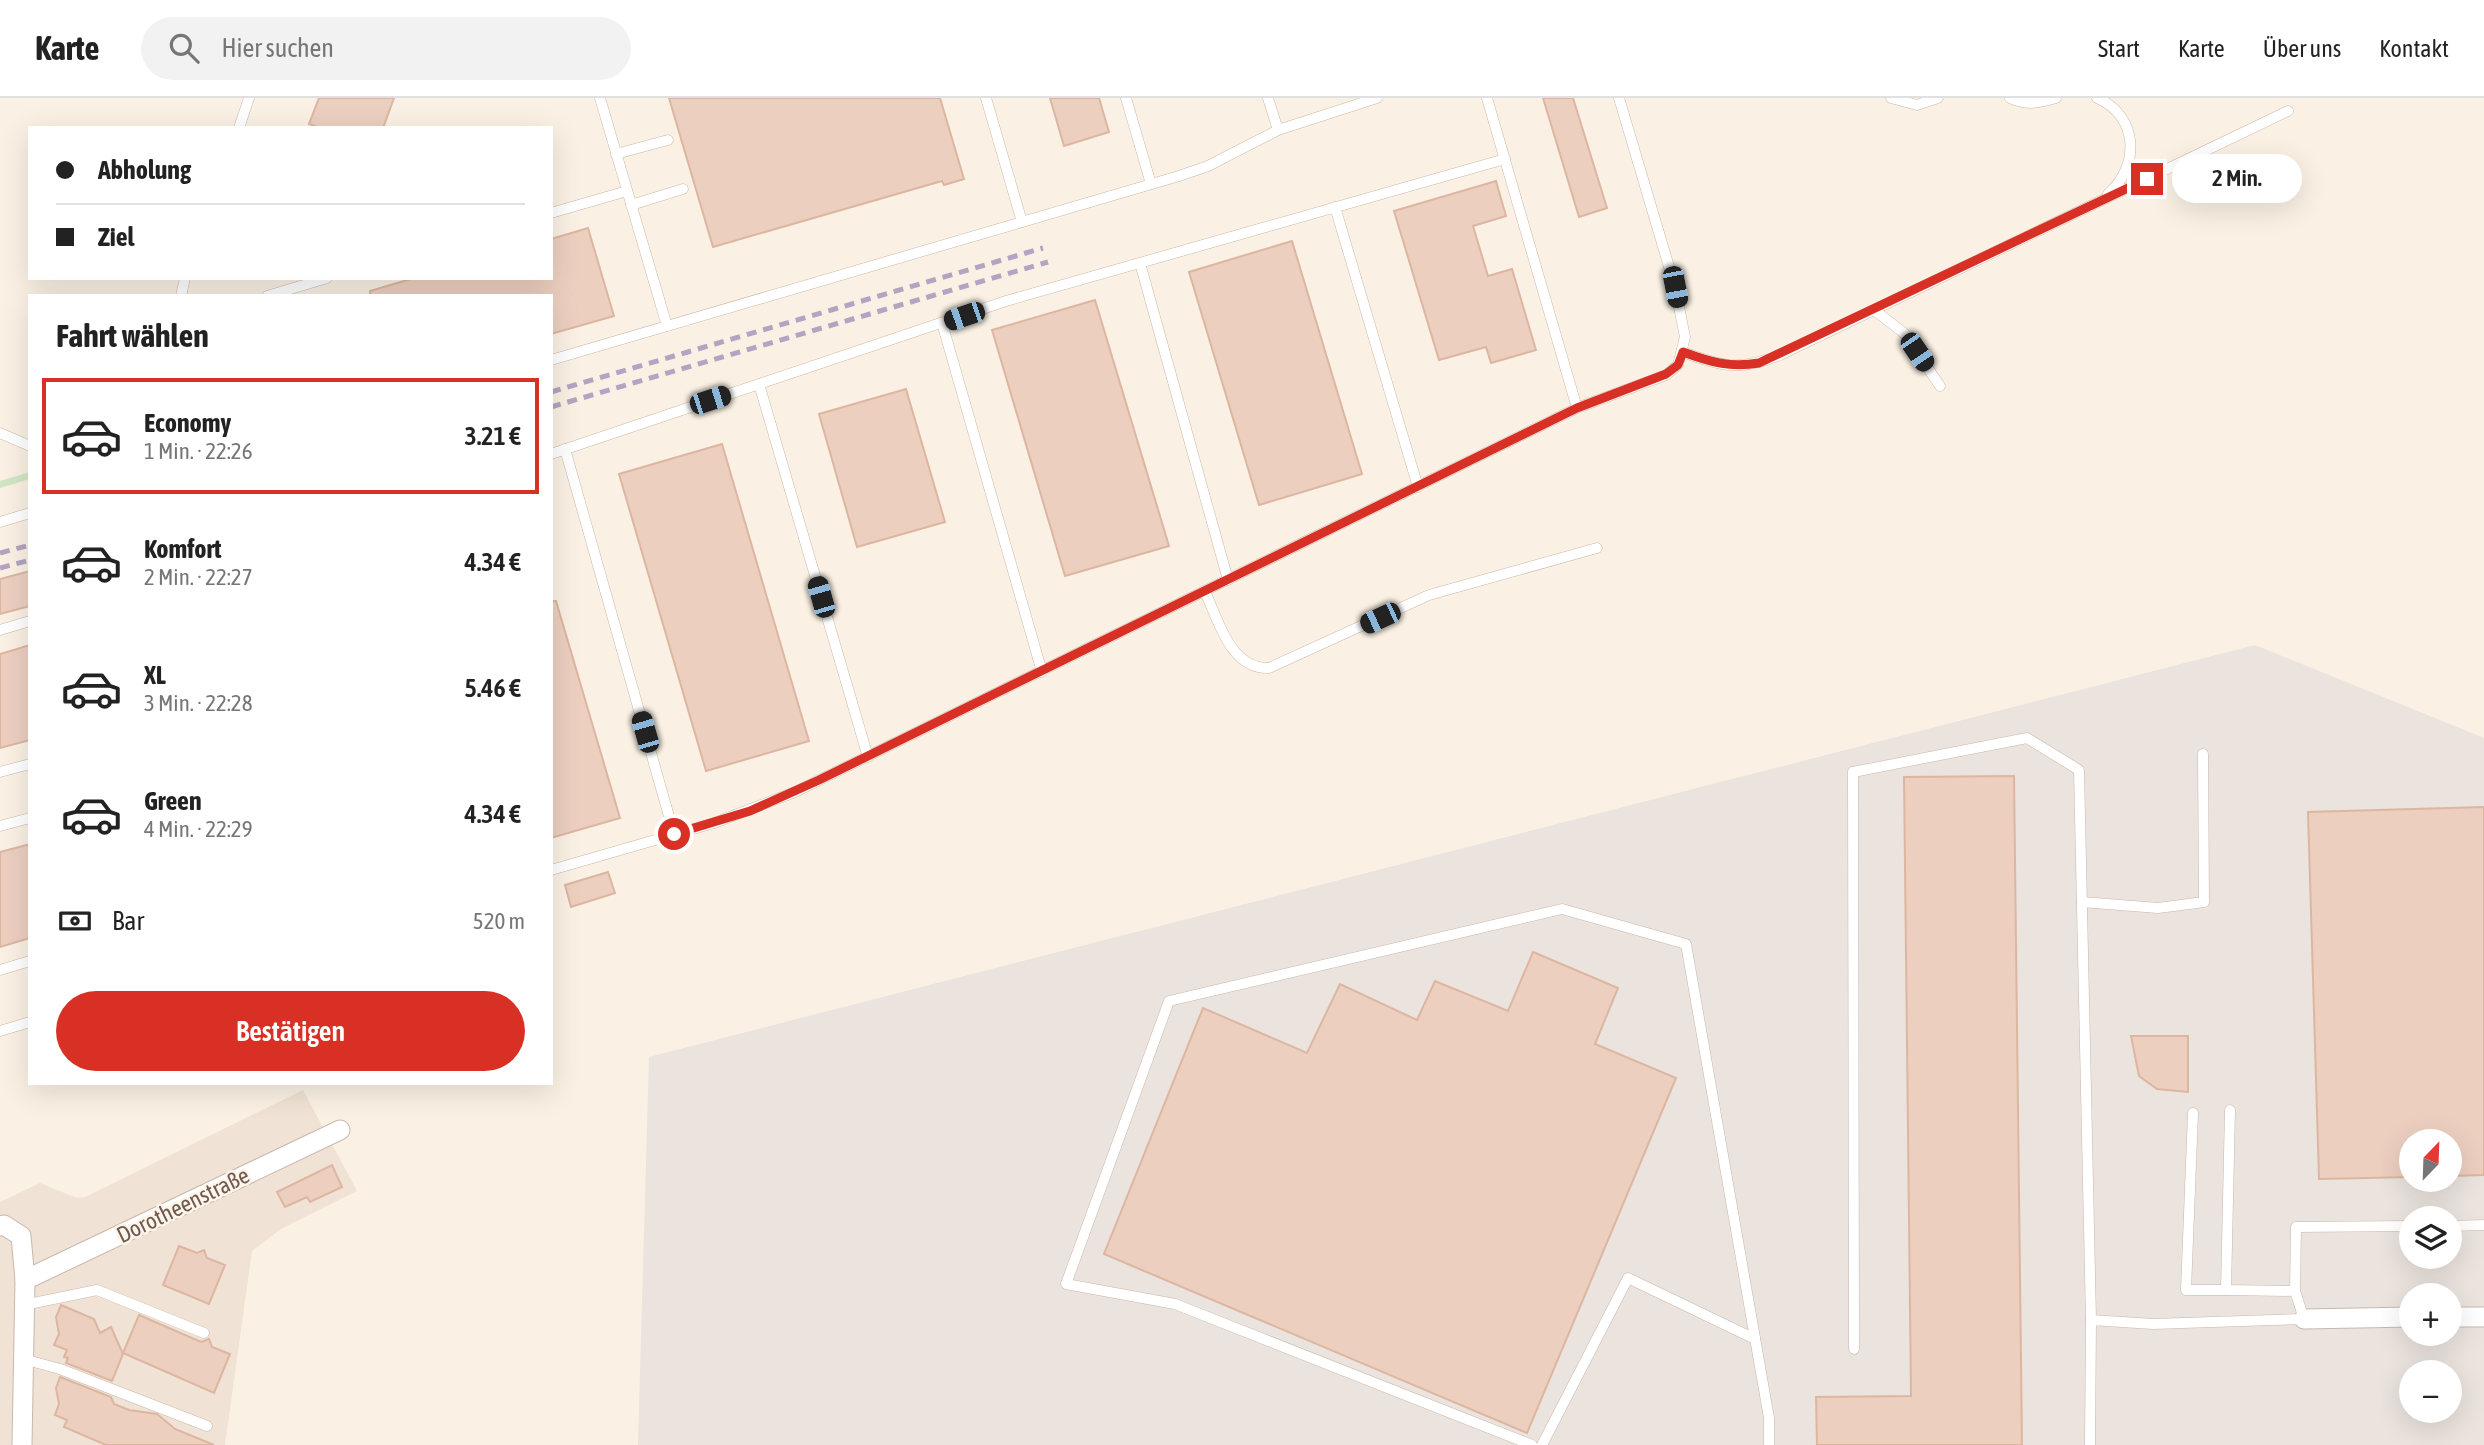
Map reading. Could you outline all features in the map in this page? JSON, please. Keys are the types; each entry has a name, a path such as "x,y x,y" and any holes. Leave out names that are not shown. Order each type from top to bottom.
{"street":[{"name":"Dorotheenstraße","path":"25,1280 340,1130"},
{"path":"0,1226 21,1236 25,1280 22,1445"},
{"path":"2304,1319 2399,1317"},
{"path":"2462,1317 2484,1317"}],"lane":[{"path":"240,126 249,98"},
{"path":"600,98 667,326"},
{"path":"986,98 1022,222"},
{"path":"1126,98 1151,184"},
{"path":"1268,98 1278,130"},
{"path":"553,359 1208,166 1278,130 1377,98"},
{"path":"1487,98 1577,408"},
{"path":"553,869 750,811 868,757 1577,408 1666,374 1678,365 1685,337 1675,287 1619,98"},
{"path":"1891,98 1917,105 1938,98"},
{"path":"2010,98 2022,103 2036,104 2056,98"},
{"path":"2097,98 2110,104 2121,116 2129,128 2131,141 2125,173 2118,186 2099,202"},
{"path":"1683,352 1718,365 1739,367 1759,363 2288,111"},
{"path":"616,154 668,140"},
{"path":"553,453 942,323 1140,263 1504,159"},
{"path":"631,205 683,190"},
{"path":"553,212 627,191"},
{"path":"1335,207 1418,487"},
{"path":"1140,263 1228,580"},
{"path":"274,294 320,280"},
{"path":"1874,310 1904,333 1940,386"},
{"path":"942,323 1042,672"},
{"path":"759,384 868,757"},
{"path":"0,433 28,445"},
{"path":"565,449 674,834"},
{"path":"0,522 28,514"},
{"path":"1205,592 1240,660 1258,668 1269,668 1429,595 1597,548"},
{"path":"0,629 28,622"},
{"path":"1854,1349 1853,772 2027,738 2080,770 2091,1320 2090,1445"},
{"path":"2082,902 2158,908 2204,902 2203,754"},
{"path":"0,772 28,765"},
{"path":"0,826 28,819"},
{"path":"1532,1445 1175,1304 1066,1284 1169,1001 1562,909 1686,944 1769,1418 1769,1445"},
{"path":"0,970 28,962"},
{"path":"0,1031 28,1023"},
{"path":"2226,1290 2230,1110"},
{"path":"2193,1113 2186,1290 2295,1291"},
{"path":"2462,1226 2484,1225"},
{"path":"2091,1320 2153,1324 2304,1319 2295,1291 2296,1227 2399,1226"},
{"path":"1542,1445 1628,1278 1755,1339"},
{"path":"24,1305 97,1290 204,1333"},
{"path":"23,1359 60,1369 207,1426"}],"shaded area":[{"path":"2255,645 2484,738 2484,1445 638,1445 649,1057"},
{"path":"303,1090 357,1191 281,1229 252,1251 225,1445 0,1445 0,1202 40,1183 77,1198 85,1197"}],"green space":[{"path":"28,473 28,480 0,488 0,481"}],"building":[{"path":"319,98 394,98 384,126 309,124"},
{"path":"669,98 940,98 964,179 944,185 942,181 713,247"},
{"path":"1050,98 1099,98 1109,132 1064,146"},
{"path":"1543,98 1573,98 1607,208 1579,217"},
{"path":"1496,181 1506,216 1473,226 1488,276 1512,269 1536,350 1491,363 1486,347 1439,360 1394,211"},
{"path":"588,228 614,316 553,333 553,294 370,294 370,291 407,280 553,280 553,238"},
{"path":"1292,241 1362,474 1259,505 1189,272"},
{"path":"1095,300 1169,546 1065,576 992,330"},
{"path":"906,389 945,522 857,547 819,414"},
{"path":"722,444 809,741 706,771 619,474"},
{"path":"28,572 28,607 0,614 0,579"},
{"path":"553,601 556,601 620,818 553,837"},
{"path":"28,646 28,741 0,748 0,654"},
{"path":"2014,776 2022,1445 1817,1445 1816,1397 1911,1396 1904,777"},
{"path":"2484,807 2484,1175 2462,1176 2462,1129 2399,1129 2399,1177 2319,1179 2308,812"},
{"path":"28,845 28,939 0,947 0,852"},
{"path":"608,872 615,893 571,907 565,885"},
{"path":"1533,952 1618,988 1595,1044 1676,1078 1527,1433 1104,1254 1203,1008 1307,1053 1340,984 1417,1020 1435,981 1508,1011"},
{"path":"2131,1036 2188,1036 2188,1092 2157,1089 2139,1076"},
{"path":"332,1165 342,1187 310,1202 307,1197 285,1207 277,1192"},
{"path":"179,1246 197,1253 204,1250 207,1258 225,1265 209,1304 163,1285"},
{"path":"61,1305 94,1319 100,1333 111,1327 123,1354 112,1381 66,1363 68,1358 64,1357 67,1350 54,1345 59,1334 56,1317"},
{"path":"139,1315 201,1342 209,1339 212,1347 230,1354 214,1393 123,1353"},
{"path":"60,1377 111,1397 114,1404 129,1410 157,1414 175,1429 214,1445 106,1445 64,1427 67,1420 55,1415 59,1404 56,1388"}],"railway":[{"path":"553,391 1043,248"},
{"path":"553,406 1048,262"},
{"path":"0,553 28,546"},
{"path":"0,568 28,561"}],"route":[{"path":"674,834 750,811 923,731 1577,408 1666,374 1678,365 1683,352 1718,365 1739,367 1759,363 2147,179"}]}
